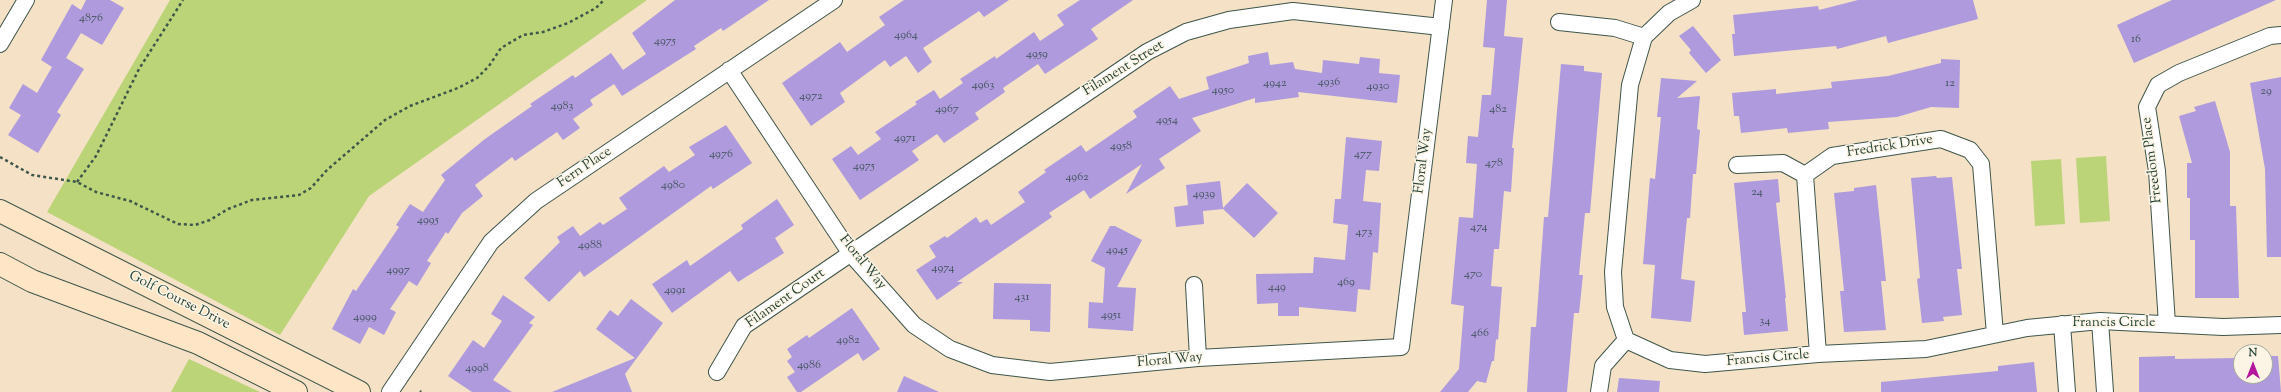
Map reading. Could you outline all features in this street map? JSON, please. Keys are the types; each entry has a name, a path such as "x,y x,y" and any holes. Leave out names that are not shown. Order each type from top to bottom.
{"street":[{"path":"0,44 26,0"},
{"name":"Fern Place","path":"390,392 491,242 536,201 834,0"},
{"name":"Floral Way","path":"729,70 851,254 914,326 950,349 992,365 1050,372 1198,358 1401,347 1444,0"},
{"path":"1599,392 1603,366 1626,340 1615,307 1613,272 1630,85 1644,37 1669,13 1692,0"},
{"name":"Filament Street","path":"851,254 1147,52 1186,32 1229,20 1293,11 1441,27"},
{"path":"1560,22 1615,28 1644,37"},
{"name":"Freedom Place","path":"2167,324 2157,171 2147,106 2158,85 2179,72 2270,36 2281,35"},
{"name":"Fredrick Drive","path":"1805,174 1832,156 1941,139 1970,150 1981,164 1995,334"},
{"path":"1737,165 1784,163 1805,174 1818,354"},
{"name":"Golf Course Drive","path":"0,211 359,392"},
{"name":"Filament Court","path":"717,372 744,326 851,254"},
{"name":"Golf Course Drive","path":"0,264 32,281 198,343 296,392"},
{"path":"1194,285 1198,358"},
{"path":"2100,321 2105,392"},
{"name":"Francis Circle","path":"1626,340 1670,360 1705,364 1818,354 1926,348 2027,328 2100,321 2223,327 2281,325"},
{"path":"2062,324 2067,392"}],"path":[{"path":"77,182 96,156 139,69 183,0"},
{"path":"0,157 32,174 77,182 96,192 130,201 178,224 195,225 210,220 228,209 252,200 299,195 311,188 327,170 385,120 410,106 458,88 477,78 489,66 501,48 523,36 543,32 568,23 596,8 604,0"}],"green space":[{"path":"170,0 647,0 369,196 280,335 47,212"},
{"path":"2106,156 2110,221 2080,223 2076,158"},
{"path":"2061,159 2065,224 2035,226 2031,161"},
{"path":"189,359 260,392 171,392"}],"building":[{"path":"86,0 110,0 124,8 102,45 81,33 66,58 84,69 57,112 61,115 38,153 8,135 21,115 9,108 23,84 37,93 52,67 41,60 72,4 81,10"},
{"path":"675,0 769,0 723,31 721,28 694,46 696,49 622,96 614,84 590,100 593,105 573,119 580,128 563,140 557,132 515,161 512,157 475,185 483,196 462,213 448,234 446,232 427,261 431,263 417,286 409,281 390,309 396,312 384,335 369,327 360,344 332,329 353,289 356,291 399,227 396,225 410,204 423,212 445,180 441,175 485,139 532,106 530,104 573,75 575,78 611,53 623,70 646,54 632,33"},
{"path":"904,0 1009,0 984,17 979,11 923,48 932,62 918,73 906,56 890,67 885,60 840,93 845,102 811,126 782,83 840,42 847,52 885,25 879,17"},
{"path":"1080,0 1133,0 1091,29 1098,39 1045,74 1038,64 1003,88 1005,92 975,113 979,119 944,143 937,134 912,151 919,160 860,200 832,159 851,146 858,155 881,139 875,132 917,104 915,102 934,90 940,99 963,83 960,79 995,56 996,59 1034,32 1040,41 1064,25 1057,15"},
{"path":"1487,0 1507,0 1504,36 1523,38 1512,148 1514,148 1511,192 1504,191 1499,249 1494,249 1491,286 1502,287 1498,340 1496,339 1494,361 1492,361 1486,383 1477,381 1468,392 1440,392 1459,369 1464,306 1451,304 1459,217 1473,218 1477,164 1466,163 1468,136 1478,137 1482,95 1491,95 1495,48 1483,47"},
{"path":"1858,0 1973,0 1978,19 1888,43 1886,36 1837,49 1836,46 1734,56 1732,34 1735,34 1733,15 1818,6 1819,10"},
{"path":"2172,0 2276,0 2134,63 2117,25"},
{"path":"1693,26 1721,60 1706,73 1689,53 1691,50 1679,36"},
{"path":"1268,52 1270,65 1293,62 1295,69 1322,73 1323,60 1359,64 1360,57 1380,59 1379,73 1400,75 1397,103 1298,92 1299,97 1255,103 1255,98 1192,118 1201,131 1159,159 1165,168 1126,194 1142,164 1090,199 1084,190 1049,213 1052,217 957,282 963,282 937,300 916,270 936,257 929,246 945,236 947,238 976,217 980,223 987,219 991,225 1025,202 1018,192 1046,172 1044,170 1081,145 1086,152 1137,117 1133,111 1170,86 1179,99 1209,89 1206,77 1249,63 1248,56"},
{"path":"1941,59 1960,60 1959,108 1931,107 1897,117 1828,122 1829,129 1788,133 1787,128 1741,133 1739,116 1734,116 1732,93 1776,89 1776,94 1832,88 1831,82 1888,76 1941,63"},
{"path":"1561,64 1584,66 1584,71 1602,73 1590,213 1585,213 1579,275 1583,275 1579,313 1574,313 1567,392 1527,392 1531,327 1536,327 1544,217 1548,217"},
{"path":"2281,77 2281,257 2267,257 2265,169 2250,83"},
{"path":"1661,78 1697,81 1677,98 1700,96 1697,129 1700,130 1696,174 1693,174 1690,218 1687,218 1681,279 1695,281 1691,322 1651,318 1655,265 1643,264 1650,178 1655,179 1661,117 1657,117"},
{"path":"2215,101 2230,152 2230,206 2236,206 2239,298 2195,298 2195,240 2190,240 2190,198 2187,198 2187,163 2192,163 2179,116 2196,111 2194,107"},
{"path":"726,125 752,163 713,189 711,186 584,277 580,271 549,302 524,278 560,242 557,237 573,226 580,236 600,222 603,225 627,209 619,198 664,166 669,172 695,155 689,147"},
{"path":"1346,137 1382,141 1379,171 1366,170 1363,201 1381,203 1378,253 1373,252 1370,290 1358,289 1356,312 1299,307 1299,316 1278,316 1278,303 1257,304 1256,274 1313,273 1314,257 1345,260 1348,225 1333,223 1335,199 1341,199"},
{"path":"1936,176 1937,178 1952,177 1962,269 1957,269 1962,315 1943,317 1944,321 1922,323 1917,279 1920,278 1911,178"},
{"path":"1778,179 1780,202 1776,203 1788,331 1744,335 1742,312 1746,312 1734,183"},
{"path":"1220,181 1223,208 1247,183 1278,213 1254,238 1223,209 1203,211 1204,224 1176,227 1174,207 1188,205 1186,185"},
{"path":"1876,185 1886,281 1881,281 1886,330 1844,332 1840,291 1844,291 1834,193 1854,191 1854,188"},
{"path":"777,199 794,225 775,238 784,253 738,282 730,271 672,313 652,284 687,260 690,266 743,229 741,225"},
{"path":"1110,226 1115,226 1142,240 1117,287 1136,288 1133,331 1088,328 1089,302 1103,303 1105,268 1091,261"},
{"path":"994,283 1051,284 1050,332 1030,331 1030,320 993,319"},
{"path":"503,295 535,317 529,323 533,325 493,380 512,392 472,392 448,376 473,340 484,348 502,321 491,314"},
{"path":"631,299 663,323 625,374 632,392 552,392 635,358 596,329 610,310 618,316"},
{"path":"852,308 880,349 863,361 858,353 801,392 797,392 787,377 795,372 787,361 792,357 787,349 807,335 809,338"},
{"path":"2175,356 2175,359 2233,358 2233,384 2273,384 2273,356 2278,356 2281,392 2139,392 2139,357"},
{"path":"2034,362 2037,392 1881,392 1881,382 1998,371 1998,366"},
{"path":"904,376 939,392 897,392"},
{"path":"1619,378 1660,381 1659,392 1617,392"}]}
